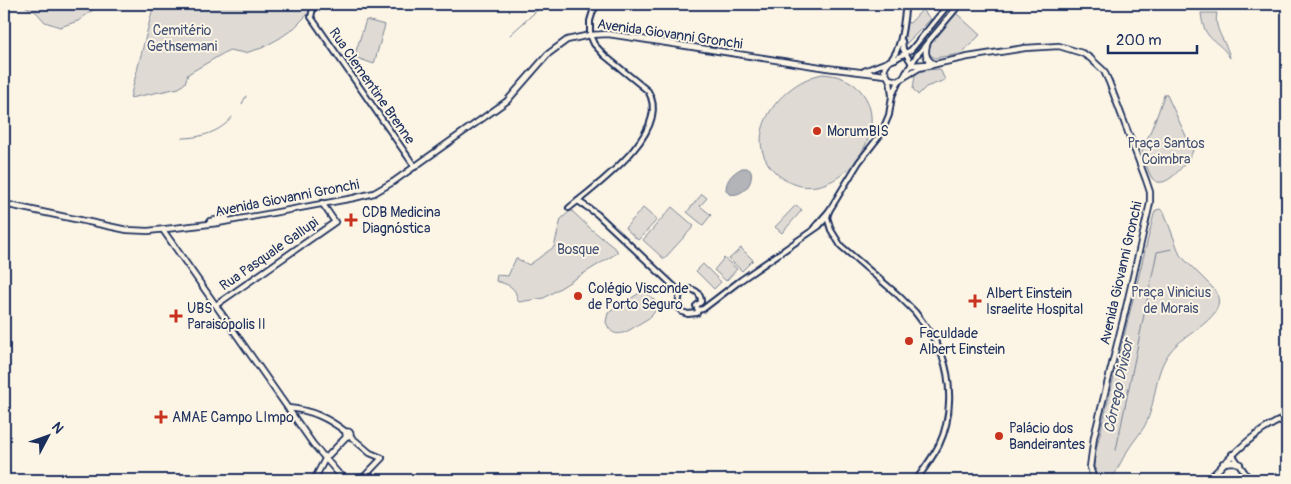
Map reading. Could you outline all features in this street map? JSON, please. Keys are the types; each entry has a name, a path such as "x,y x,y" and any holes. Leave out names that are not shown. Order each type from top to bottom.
{"main road":[{"name":"Avenida Giovanni Gronchi","path":"4,204 127,230 148,231 218,223 322,203 380,189 415,167 507,101 548,54 560,44 575,37 590,34 608,34 885,76"},
{"path":"928,42 925,52 927,58 937,64"},
{"name":"Avenida Giovanni Gronchi","path":"899,81 905,75 920,68 968,57 1050,45 1069,48 1090,58 1104,71 1146,180 1150,192 1150,207 1094,437 1090,467 1094,480"},
{"path":"861,72 891,60"},
{"path":"891,60 884,68 885,76 890,80 899,81"},
{"name":"Avenida Giovanni Gronchi","path":"912,65 937,64"},
{"name":"Avenida Giovanni Gronchi","path":"197,225 322,203"},
{"name":"Rua Pasquale Gallupi","path":"216,305 335,222 322,203"},
{"path":"218,223 218,221 232,218"},
{"path":"163,230 293,416 325,459 347,480"},
{"path":"288,408 300,409 324,417 370,453 382,458 363,479"},
{"path":"293,416 295,411 300,409"},
{"path":"1210,479 1232,454 1262,430 1287,417"},
{"path":"314,480 325,459 348,435"},
{"path":"1223,463 1234,462 1240,464"}],"street":[{"name":"Rua Clementine Brenne","path":"314,4 311,17 415,167"},
{"path":"598,4 591,16 590,34 599,51 648,91 653,100 654,112 652,120 632,152 569,208 576,205 591,210 680,292"},
{"path":"891,60 896,52 901,34 906,4"},
{"path":"891,60 908,53 949,4"},
{"path":"905,75 916,57 960,4"},
{"path":"945,9 950,11 950,15"},
{"path":"901,34 902,46 908,53 916,57"},
{"path":"908,53 912,65"},
{"path":"680,292 678,306 682,312 697,313 698,310 703,309 814,228 829,211 859,162 881,134 890,115 892,96 890,80"},
{"path":"892,96 899,81"},
{"path":"578,201 592,209 607,224"},
{"path":"820,226 827,218 829,211"},
{"path":"827,218 841,246 916,312 942,354 949,388 948,416 940,444 916,480"},
{"path":"814,228 830,225"},
{"path":"680,292 692,289 698,293 702,300 707,302 714,300"},
{"path":"698,310 696,306 702,300"},
{"path":"1232,454 1250,480"}],"green space":[{"path":"21,4 101,4 78,21 60,27 45,22 36,12"},
{"name":"Cemitério Gethsemani","path":"154,4 312,4 309,13 293,29 262,48 245,53 229,50 188,74 185,83 179,88 130,98"},
{"path":"922,10 931,19 907,43 904,42 907,22 910,23"},
{"path":"956,13 980,35 961,54 935,58 929,54 927,48"},
{"path":"1201,13 1217,13 1217,25 1230,58 1208,35"},
{"path":"366,20 385,25 374,64 354,57"},
{"path":"940,69 945,80 926,87 918,95 913,89 915,75 922,70"},
{"name":"MorumBIS","path":"823,74 843,78 860,90 869,105 871,122 868,139 860,155 849,169 834,180 818,186 801,186 787,181 778,175 765,158 761,142 763,127 770,112 793,87"},
{"name":"Praça Santos Coimbra","path":"1166,93 1193,151 1175,174 1163,182 1157,182 1152,178 1147,169 1142,152"},
{"path":"702,194 707,198 700,206 711,215 703,225 687,212"},
{"path":"796,205 802,210 782,233 775,227"},
{"path":"672,207 694,226 664,259 643,240"},
{"path":"643,208 657,220 638,240 625,228"},
{"name":"Praça Vinicius de Morais","path":"1160,209 1164,212 1180,255 1215,290 1218,300 1217,308 1204,324 1176,345 1170,352 1161,368 1145,425 1126,453 1112,480 1100,480 1094,466 1096,450 1154,214 1156,210"},
{"name":"Bosque","path":"570,211 617,250 617,253 544,298 519,302 513,289 496,281 497,275 508,276 516,258 529,265 554,247 561,219"},
{"path":"741,248 753,260 742,271 729,259"},
{"path":"724,258 737,269 726,281 714,270"},
{"path":"703,264 721,282 714,289 696,271"},
{"path":"641,292 649,295 654,300 656,304 655,311 649,318 630,330 621,334 612,332 606,322 608,313"}],"shaded area":[{"path":"742,168 747,168 751,171 749,185 738,193 729,194 726,186 729,180 733,174"}],"waterway":[{"path":"73,4 83,8 96,4"},
{"path":"510,35 544,4"},
{"path":"242,104 246,96"},
{"path":"182,138 210,133 222,127 232,117"},
{"name":"Córrego Divisor","path":"1116,450 1157,252 1172,249"}],"place":[{"name":"MorumBIS","path":"817,131"},
{"name":"CDB Medicina Diagnóstica","path":"351,220"},
{"name":"Colégio Visconde de Porto Seguro","path":"578,296"},
{"name":"Albert Einstein Israelite Hospital","path":"975,301"},
{"name":"UBS Paraisópolis II","path":"176,316"},
{"name":"Faculdade Albert Einstein","path":"909,341"},
{"name":"AMAE Campo LImpo","path":"161,417"},
{"name":"Palácio dos Bandeirantes","path":"999,436"}]}
